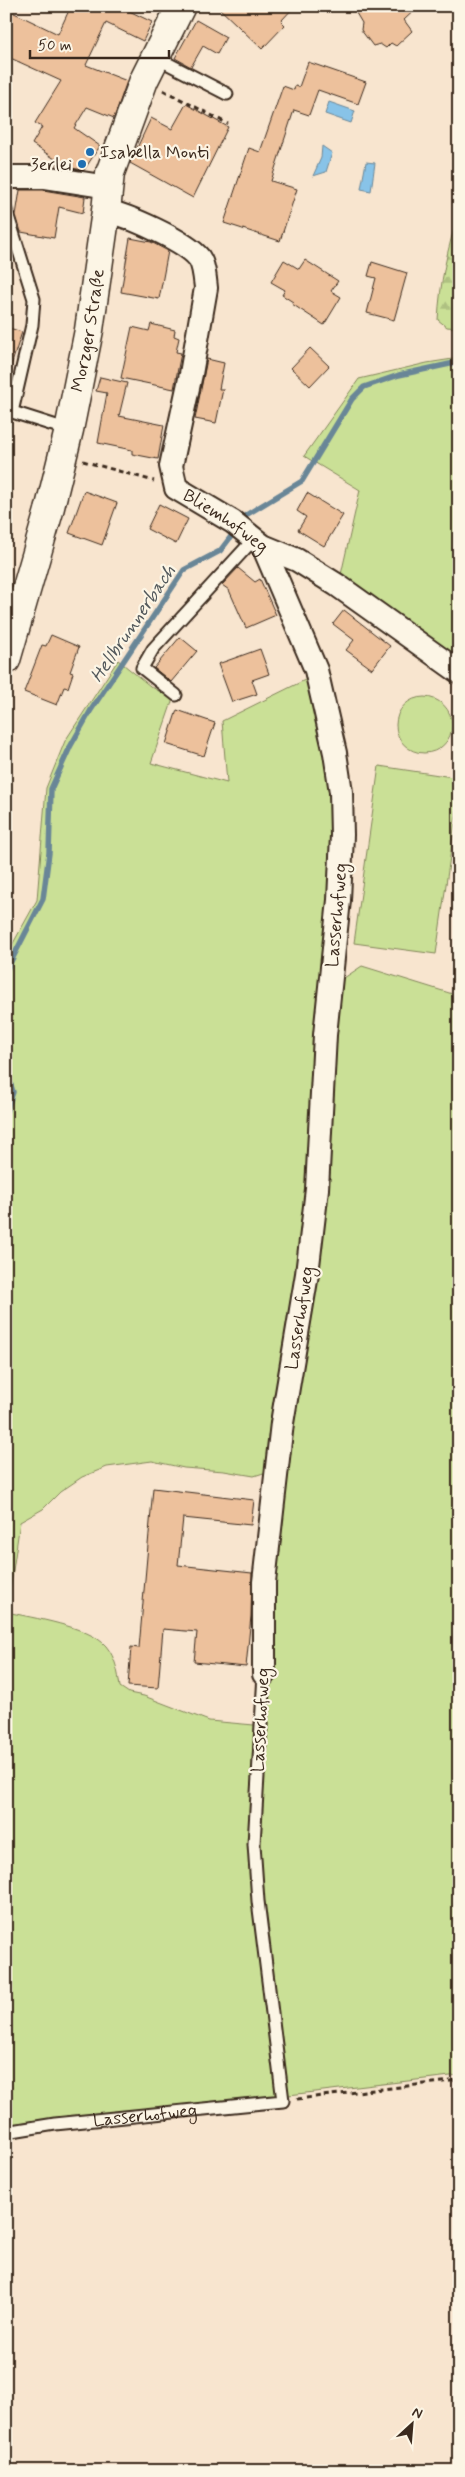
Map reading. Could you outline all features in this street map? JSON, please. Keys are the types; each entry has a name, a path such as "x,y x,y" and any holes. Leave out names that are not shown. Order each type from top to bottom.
{"street":[{"name":"Morzger Straße","path":"6,660 13,613 49,511 68,430 89,330 110,173 121,138 154,57 181,6"},
{"name":"Bliemhofweg","path":"6,177 44,177 107,198 132,219 190,250 199,259 206,288 193,364 171,466 176,488 249,535 297,560 337,585 459,672"},
{"name":"Lasserhofweg","path":"249,535 316,670 335,753 341,792 342,835 339,900 325,1035 317,1189 307,1274 281,1432 264,1582 264,1674"}],"lane":[{"path":"154,57 226,94"},
{"path":"6,210 34,299 32,325 9,411 68,430"},
{"path":"176,695 142,668 153,649 249,535"},
{"name":"Lasserhofweg","path":"6,2132 55,2124 284,2101 258,1901 254,1844 264,1674"}],"path":[{"path":"162,89 228,124"},
{"path":"74,458 176,488"},
{"path":"284,2101 459,2080"}],"green space":[{"path":"459,213 459,328 447,327 438,320 445,266"},
{"path":"459,358 459,668 340,579 360,490 304,456 359,379 427,363"},
{"path":"118,660 150,686 173,699 151,763 227,783 222,721 313,676 332,749 341,980 362,966 459,996 459,2075 161,2110 6,2124 6,956 37,900 46,788 65,741","holes":["152,1461 184,1468 224,1471 254,1476 273,1470 260,1679 254,1725 209,1721 144,1696 129,1693 120,1687 112,1656 106,1646 98,1639 74,1628 7,1612 20,1522 43,1509 60,1492 82,1477 107,1467"]},
{"path":"419,697 429,697 444,705 450,714 452,725 450,736 444,745 429,753 419,753 408,748 401,741 396,730 396,720 401,709 408,702"},
{"path":"379,766 459,778 459,794 436,954 354,943"}],"water":[{"path":"329,102 355,111 351,123 325,114"},
{"path":"322,146 332,153 326,172 313,176 321,158"},
{"path":"366,162 375,163 371,191 361,189"}],"building":[{"path":"71,6 119,6 152,22 143,41 106,23 86,65 127,81 114,118 87,107 74,128 100,146 84,170 57,166 58,161 32,144 42,127 35,123 61,81 6,56 6,9 58,34"},
{"path":"217,6 295,6 281,21 285,25 262,49"},
{"path":"364,6 419,6 404,20 412,31 396,46 391,43 386,48 380,44 373,46 361,30 362,23 356,13"},
{"path":"196,20 226,37 217,54 203,46 191,67 175,58"},
{"path":"308,62 366,82 358,104 318,90 309,115 294,110 271,181 297,189 280,241 224,223 249,148 260,152 283,86 294,90 295,86 299,87"},
{"path":"186,104 228,127 193,198 130,163 151,118 172,129"},
{"path":"20,190 43,190 85,197 83,213 59,207 54,238 21,232 16,215"},
{"path":"130,238 151,242 168,251 159,299 121,292"},
{"path":"284,260 299,269 305,260 338,281 331,291 341,297 324,325 292,304 293,302 282,295 285,290 271,282"},
{"path":"372,262 407,273 394,320 367,313 376,278 368,276"},
{"path":"151,324 175,330 174,336 179,338 176,352 181,353 174,389 121,378 132,327 149,331"},
{"path":"6,327 22,332 9,372 6,372"},
{"path":"310,348 329,366 310,386 291,368"},
{"path":"207,359 224,363 219,389 223,389 216,423 195,419"},
{"path":"100,377 127,383 119,416 164,425 158,459 132,454 132,450 98,443 107,393 96,391"},
{"path":"84,491 117,503 102,545 69,533"},
{"path":"307,493 343,515 324,546 298,530 306,517 297,511"},
{"path":"159,504 188,519 176,544 147,529"},
{"path":"238,568 255,582 260,579 276,615 246,628 229,590 222,585"},
{"path":"344,610 390,646 372,669 346,650 354,640 333,624"},
{"path":"51,635 79,647 70,672 73,673 68,688 64,687 57,705 24,692 42,645 46,646"},
{"path":"180,637 197,651 171,682 154,668"},
{"path":"260,649 269,674 252,680 257,694 232,702 218,664"},
{"path":"177,710 215,723 204,756 166,744"},
{"path":"153,1488 254,1500 251,1525 183,1518 178,1565 252,1573 251,1616 246,1667 194,1662 197,1632 163,1629 158,1688 128,1686 131,1647 139,1648"}],"waterway":[{"name":"Hellbrunnerbach","path":"241,522 246,515 302,481 352,399 364,387 399,375 459,362"},
{"name":"Hellbrunnerbach","path":"6,971 43,899 49,853 51,789 70,747 91,710 184,570 220,551 236,530"},
{"name":"Hellbrunnerbach","path":"6,1069 13,1092 6,1112"}],"place":[{"name":"Isabella Monti","path":"90,152"},
{"name":"3erlei","path":"82,164"}]}
